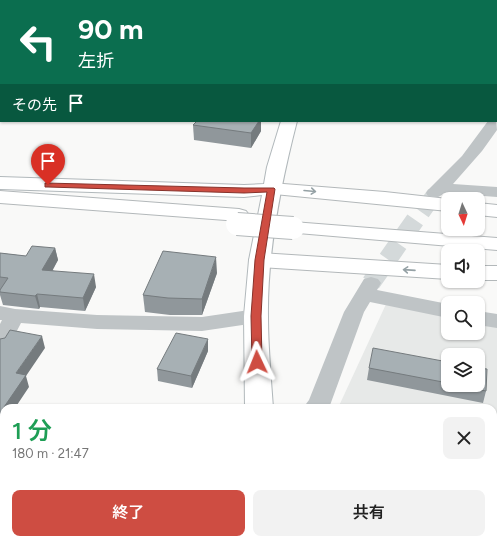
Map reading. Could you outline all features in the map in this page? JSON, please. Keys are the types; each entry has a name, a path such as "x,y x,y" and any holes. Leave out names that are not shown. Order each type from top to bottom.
{"main road":[{"path":"259,404 256,316 260,260 271,189 289,122"},
{"path":"0,183 244,191 271,189 370,196 441,195"},
{"path":"0,196 238,220"},
{"path":"0,207 497,234"},
{"path":"485,210 497,211"},
{"path":"294,224 497,244"},
{"path":"260,260 441,272"},
{"path":"485,273 497,273"}],"street":[{"path":"443,192 494,122"},
{"path":"485,193 497,192"},
{"path":"319,404 354,312 367,289 441,309"},
{"path":"0,343 8,315 97,322 202,324 256,316"},
{"path":"485,319 497,322"}],"shaded area":[{"path":"387,302 441,314 441,340 485,340 485,322 497,324 497,404 340,404"}],"building":[{"path":"196,122 258,122 251,133 193,125"},
{"path":"32,246 55,248 42,270 94,274 83,298 37,294 35,296 0,292 8,278 0,277 0,253 26,256"},
{"path":"163,251 216,257 202,299 168,298 143,295"},
{"path":"10,330 42,336 16,373 26,375 6,404 0,404 0,339 5,338"},
{"path":"176,333 208,339 191,376 157,369"},
{"path":"373,348 441,361 441,382 369,368"},
{"path":"485,369 487,369 485,391"}],"tunnel":[{"path":"426,204 434,193"},
{"path":"371,283 427,203"}],"route":[{"path":"48,185 244,191 271,189 260,260 256,316 257,362"}]}
